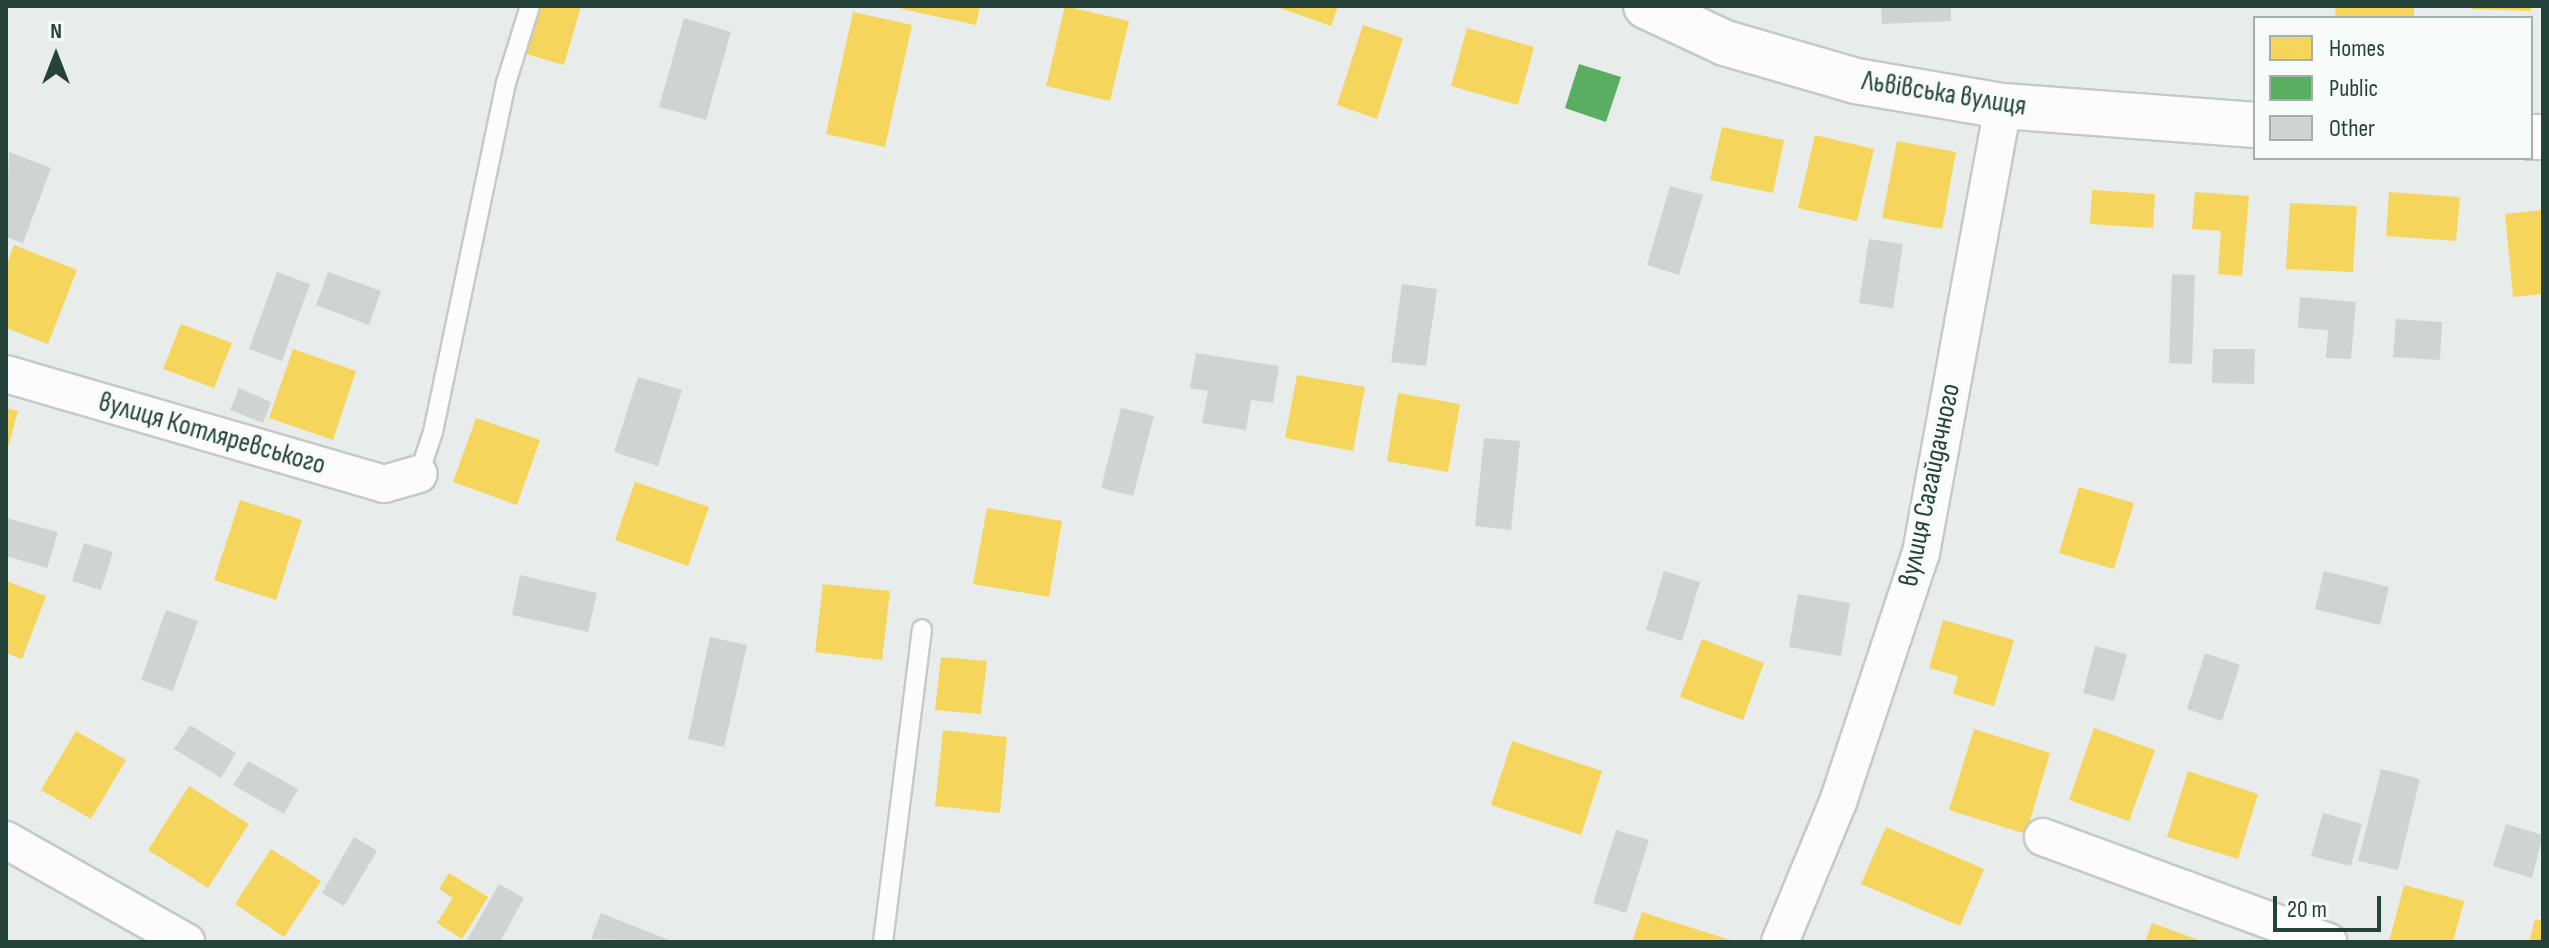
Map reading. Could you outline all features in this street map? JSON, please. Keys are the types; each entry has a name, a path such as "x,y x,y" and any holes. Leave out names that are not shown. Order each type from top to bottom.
{"main road":[{"name":"Львівська вулиця","path":"1646,6 1725,43 1856,81 2003,106 2253,125"}],"street":[{"name":"вулиця Сагайдачного","path":"1780,942 1838,802 1921,553 2003,106"},
{"name":"вулиця Котляревського","path":"6,374 384,484 419,474"},
{"path":"2043,837 2328,942"},
{"path":"6,840 186,942"}],"lane":[{"path":"419,474 436,417 506,83 530,6"},
{"path":"883,942 922,629"}],"building: Homes":[{"path":"540,6 581,6 564,65 526,54"},
{"path":"903,6 980,6 976,25 902,9"},
{"path":"1065,6 1129,21 1110,101 1046,86"},
{"path":"1274,6 1338,6 1331,26"},
{"path":"2336,6 2414,6 2414,16 2335,16"},
{"path":"2473,6 2531,6 2531,11 2472,9"},
{"path":"853,12 912,25 885,147 826,134"},
{"path":"1363,25 1403,38 1377,119 1337,105"},
{"path":"1467,28 1534,47 1518,105 1451,86"},
{"path":"1722,127 1784,140 1773,193 1710,180"},
{"path":"1815,135 1874,149 1857,221 1798,208"},
{"path":"1897,141 1956,152 1942,229 1882,218"},
{"path":"2092,190 2155,194 2153,228 2090,224"},
{"path":"2195,192 2249,196 2242,276 2218,274 2221,231 2192,229"},
{"path":"2389,192 2460,197 2456,241 2386,236"},
{"path":"2290,203 2357,206 2353,272 2286,269"},
{"path":"2543,210 2543,294 2513,297 2505,214"},
{"path":"14,245 77,270 48,344 6,328 6,266"},
{"path":"181,324 232,343 214,388 163,369"},
{"path":"293,349 356,371 333,440 269,418"},
{"path":"1297,375 1365,387 1353,451 1285,438"},
{"path":"1398,393 1460,404 1448,472 1387,461"},
{"path":"6,408 18,411 7,451 6,451"},
{"path":"476,418 540,440 517,505 453,482"},
{"path":"635,482 709,507 688,566 615,540"},
{"path":"2079,487 2134,503 2114,569 2059,553"},
{"path":"240,500 302,520 276,600 214,580"},
{"path":"987,508 1062,521 1049,597 973,584"},
{"path":"6,581 46,596 22,659 6,653"},
{"path":"823,584 890,591 882,660 815,652"},
{"path":"1943,620 2014,640 1994,706 1953,694 1958,676 1929,668"},
{"path":"1702,639 1764,663 1743,720 1680,697"},
{"path":"941,657 987,661 981,714 935,710"},
{"path":"2094,728 2155,750 2129,821 2069,800"},
{"path":"1974,729 2050,753 2026,834 1949,810"},
{"path":"943,730 1007,737 1000,813 935,806"},
{"path":"76,731 126,760 91,819 41,790"},
{"path":"1512,741 1602,771 1581,835 1491,805"},
{"path":"2188,771 2258,794 2238,859 2167,837"},
{"path":"189,786 249,824 208,888 148,850"},
{"path":"1886,827 1984,869 1960,926 1861,884"},
{"path":"271,849 321,881 284,937 235,904"},
{"path":"449,873 488,897 462,939 437,923 453,898 439,889"},
{"path":"2404,885 2464,901 2453,942 2389,942"},
{"path":"1642,912 1733,941 1733,942 1632,942"},
{"path":"2535,919 2543,921 2543,942 2529,942"},
{"path":"2152,923 2204,942 2145,942"}],"building: Public":[{"path":"1579,64 1621,77 1606,122 1565,108"}],"building: Other":[{"path":"1881,6 1951,6 1951,21 1882,24"},
{"path":"684,18 731,32 706,120 659,107"},
{"path":"9,152 51,168 23,243 6,237"},
{"path":"1670,186 1703,195 1679,275 1647,265"},
{"path":"1869,239 1903,244 1893,308 1859,303"},
{"path":"277,272 310,284 282,361 249,349"},
{"path":"328,272 381,291 369,325 316,305"},
{"path":"2172,274 2195,275 2192,364 2169,363"},
{"path":"1402,284 1437,289 1426,366 1391,362"},
{"path":"2300,297 2356,302 2351,359 2326,358 2328,330 2298,328"},
{"path":"2396,319 2442,322 2440,360 2393,357"},
{"path":"2213,349 2255,349 2254,384 2212,383"},
{"path":"1196,353 1279,366 1273,403 1251,400 1246,430 1202,423 1208,391 1190,388"},
{"path":"638,377 682,390 658,466 614,452"},
{"path":"239,388 271,402 263,423 230,410"},
{"path":"1121,408 1154,416 1133,496 1101,488"},
{"path":"1484,438 1520,441 1511,530 1475,526"},
{"path":"6,518 58,532 47,568 6,556"},
{"path":"84,543 113,552 101,590 72,581"},
{"path":"1664,571 1700,582 1682,641 1646,630"},
{"path":"2324,571 2389,587 2380,625 2315,609"},
{"path":"520,575 597,593 588,632 512,615"},
{"path":"1798,594 1850,603 1841,656 1789,647"},
{"path":"166,610 198,621 173,691 141,680"},
{"path":"710,637 747,645 724,747 688,739"},
{"path":"2095,646 2127,654 2114,701 2083,693"},
{"path":"2205,653 2240,665 2222,721 2187,709"},
{"path":"190,725 236,753 221,778 174,749"},
{"path":"248,761 298,789 284,814 233,785"},
{"path":"2381,769 2420,779 2398,870 2358,861"},
{"path":"2323,813 2362,824 2351,866 2311,856"},
{"path":"2506,824 2543,835 2532,878 2493,866"},
{"path":"1616,830 1649,840 1626,913 1593,903"},
{"path":"354,837 377,851 344,906 322,893"},
{"path":"499,884 524,898 500,942 466,942"},
{"path":"601,913 674,942 591,939"}]}
